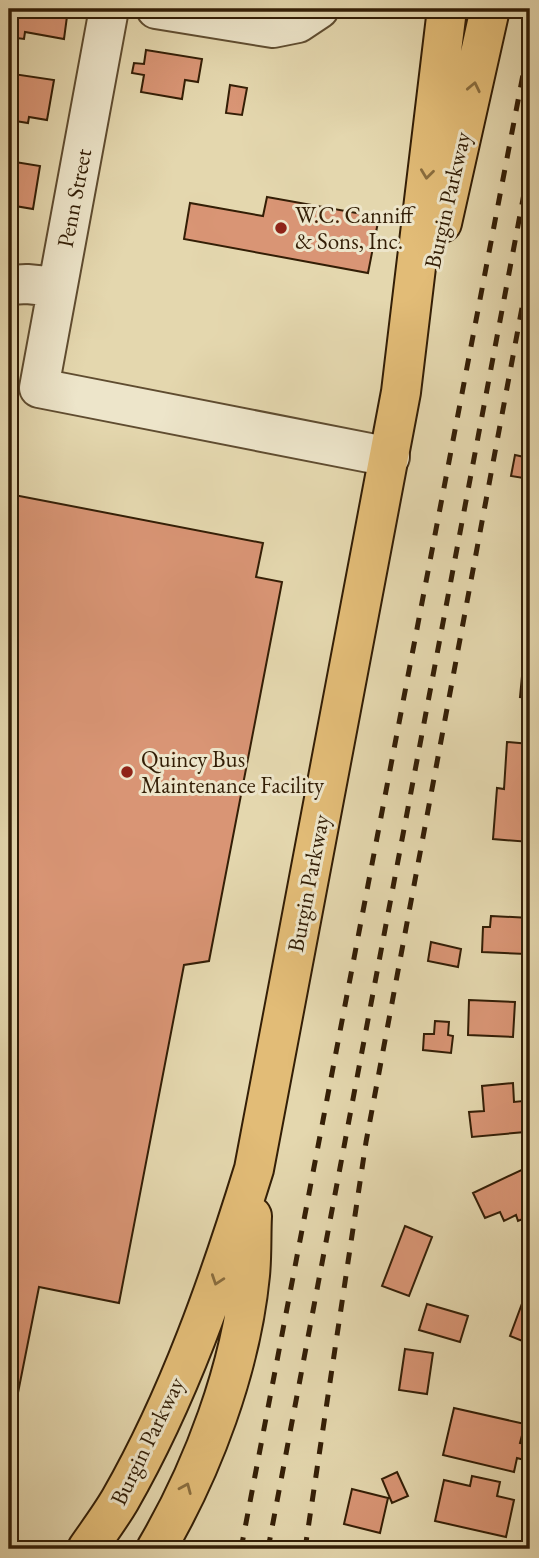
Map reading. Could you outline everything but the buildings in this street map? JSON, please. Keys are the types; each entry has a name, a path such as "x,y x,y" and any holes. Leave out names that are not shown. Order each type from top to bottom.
{"main road":[{"name":"Burgin Parkway","path":"87,1549 119,1502 158,1426 214,1291 254,1169 401,391 447,9"},
{"name":"Burgin Parkway","path":"401,391 463,135 490,9"},
{"name":"Burgin Parkway","path":"156,1549 176,1512 207,1441 233,1366 250,1276 254,1169"}],"street":[{"name":"Penn Street","path":"109,9 39,388 390,457"},
{"path":"156,9 273,28 298,23 319,9"},
{"path":"9,285 27,284 57,288"}],"railway":[{"path":"241,1549 530,38"},
{"path":"268,1549 530,162"},
{"path":"305,1549 366,1142 530,265"}],"place":[{"name":"W.C. Canniff & Sons, Inc.","path":"281,228"},
{"name":"Quincy Bus Maintenance Facility","path":"127,772"}]}
